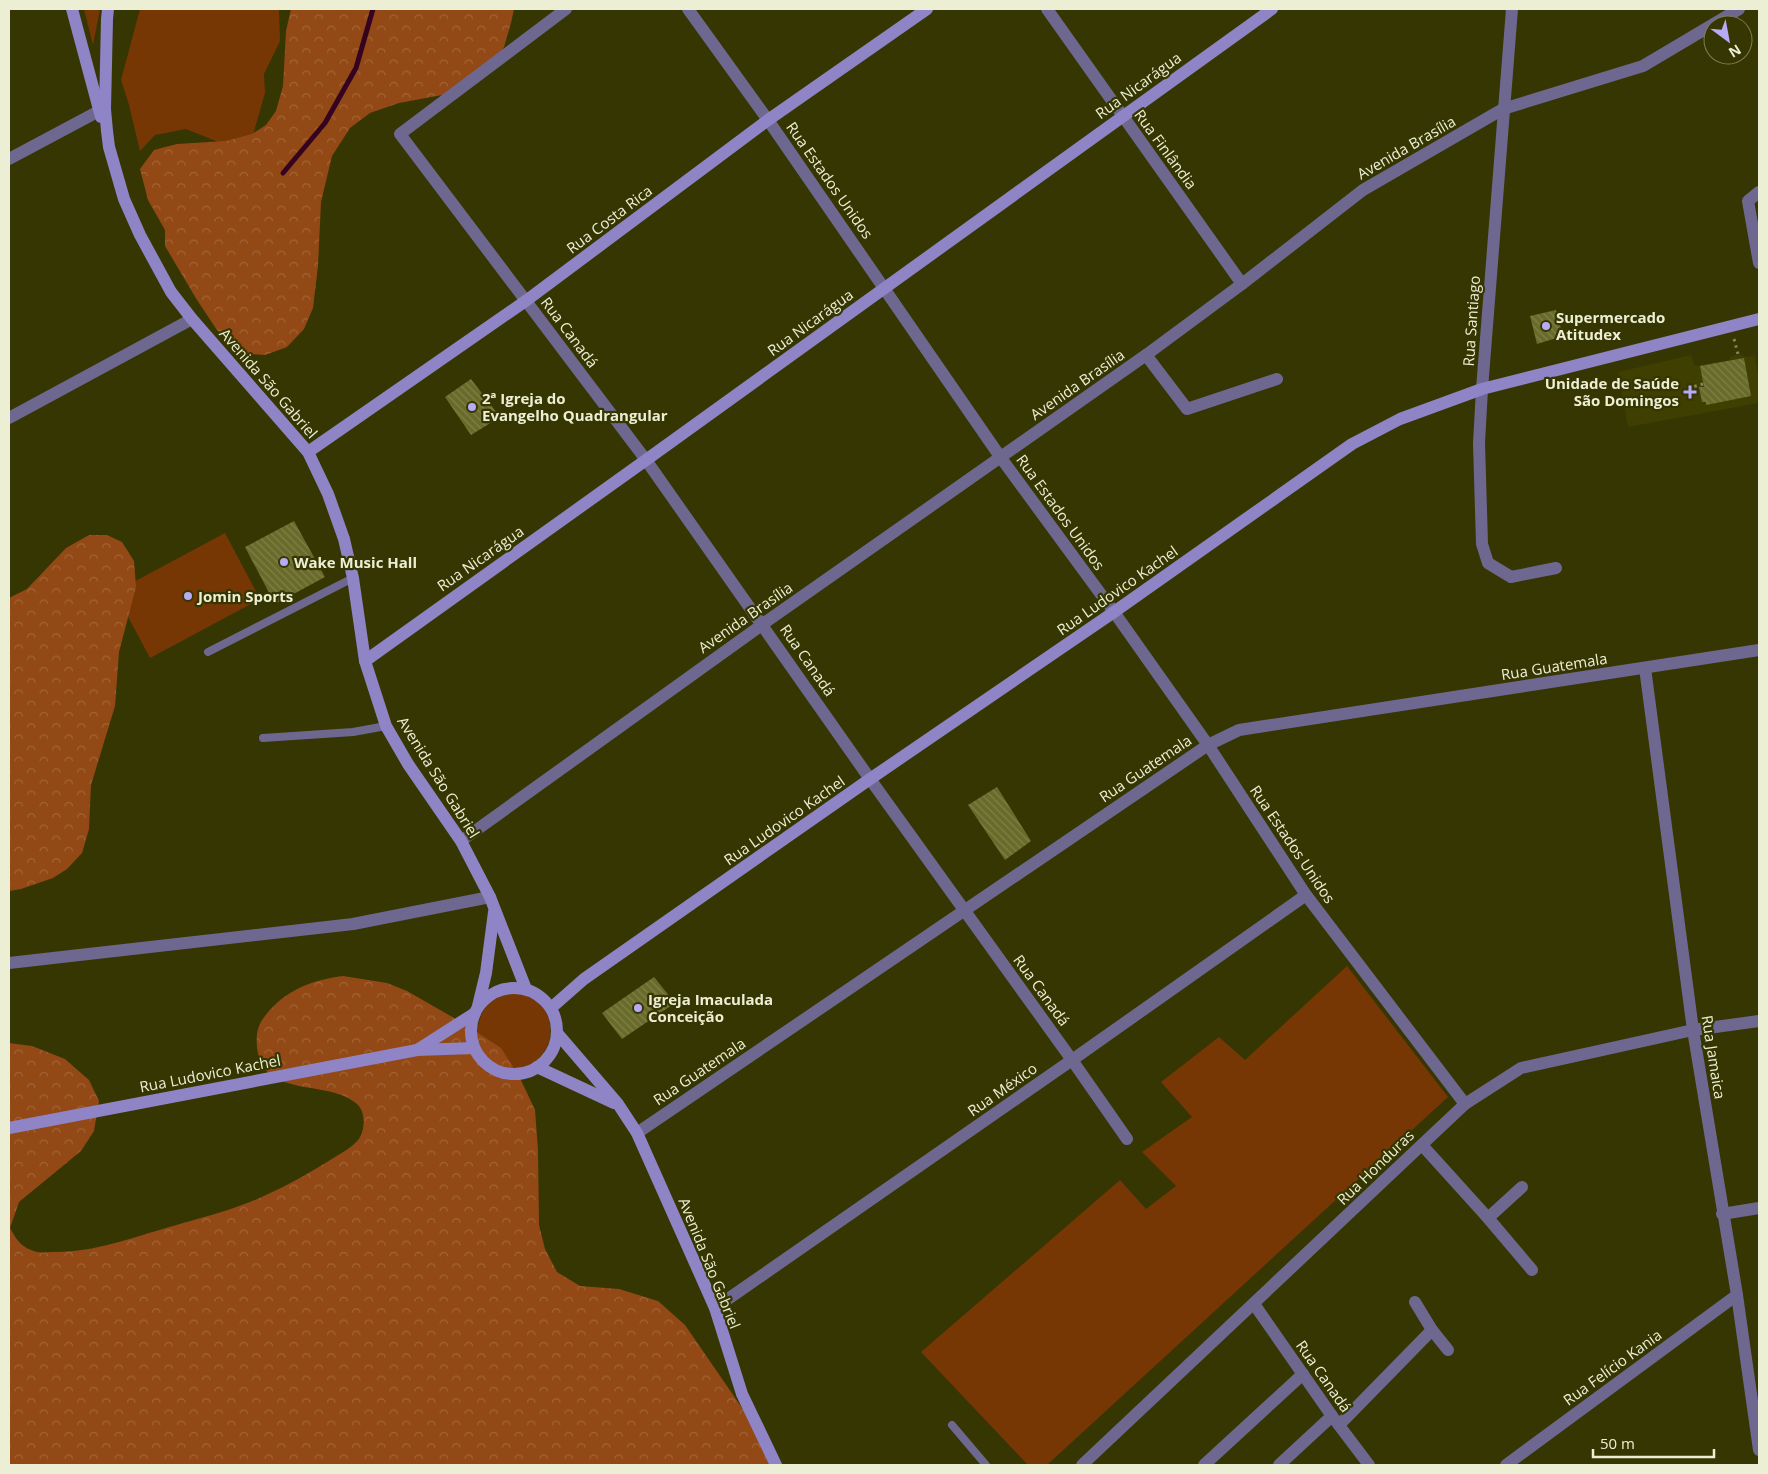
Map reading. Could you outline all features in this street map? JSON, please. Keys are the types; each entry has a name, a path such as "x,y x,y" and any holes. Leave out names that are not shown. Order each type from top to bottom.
{"main road":[{"name":"Avenida São Gabriel","path":"72,9 99,111 107,131"},
{"name":"Avenida São Gabriel","path":"108,9 105,100 107,131 124,198 140,235 171,292 192,319 308,452 328,494 341,530 352,578 365,661 386,726 408,764 461,841 490,897 526,989"},
{"name":"Rua Costa Rica","path":"308,452 527,300 768,120 927,9"},
{"name":"Rua Nicarágua","path":"365,661 1272,9"},
{"name":"Rua Ludovico Kachel","path":"551,1008 584,980 870,779 1114,612 1352,444 1400,419 1482,389 1759,319"},
{"name":"Avenida São Gabriel","path":"476,1010 486,973 494,910"},
{"path":"508,988 526,989 544,1000 551,1008 556,1020 557,1033 551,1052 538,1067 524,1073 509,1074 494,1069 482,1061 474,1048 471,1037 471,1024 476,1010 491,994 508,988"},
{"name":"Rua Ludovico Kachel","path":"417,1050 476,1010"},
{"name":"Avenida São Gabriel","path":"557,1033 618,1104 637,1133 715,1308 742,1394 776,1465"},
{"name":"Rua Ludovico Kachel","path":"9,1128 417,1050 474,1048"},
{"path":"538,1067 618,1104"}],"street":[{"name":"Rua Estados Unidos","path":"688,9 768,120 1001,458 1114,612 1208,745 1306,895 1465,1104"},
{"name":"Rua Finlândia","path":"1047,9 1242,284"},
{"name":"Rua Santiago","path":"1512,9 1482,389 1479,443 1482,544 1488,563 1511,577 1556,568"},
{"name":"Avenida Brasília","path":"461,841 763,624 1146,355 1242,284 1363,190 1504,109 1643,66 1739,9"},
{"name":"Rua Canadá","path":"559,11 400,134 646,460 763,624 870,779 1127,1139"},
{"path":"9,159 99,111"},
{"path":"1759,192 1748,201 1759,263"},
{"path":"9,418 192,319"},
{"path":"1146,355 1187,410 1277,379"},
{"name":"Rua Guatemala","path":"637,1133 1208,745 1239,730 1759,650"},
{"name":"Rua Jamaica","path":"1645,668 1693,1030 1722,1214 1737,1295 1759,1450"},
{"name":"Rua México","path":"715,1308 1306,895"},
{"path":"9,963 352,924 490,897"},
{"name":"Rua Honduras","path":"1082,1465 1465,1104 1521,1068 1693,1030 1759,1021"},
{"path":"1422,1145 1532,1270"},
{"path":"1488,1218 1522,1187"},
{"path":"1722,1214 1759,1208"},
{"name":"Rua Felício Kania","path":"1506,1465 1737,1295"},
{"path":"1415,1302 1432,1330 1448,1350"},
{"name":"Rua Canadá","path":"1254,1304 1335,1420 1369,1465"},
{"path":"1279,1465 1335,1420 1432,1330"},
{"path":"1204,1465 1303,1374"}],"lane":[{"path":"208,652 352,578"},
{"path":"263,738 353,732 386,726"},
{"path":"952,1425 986,1465"}],"path":[{"path":"1688,388 1703,384"}],"shaded area":[{"path":"84,9 100,9 93,45"},
{"path":"140,9 279,9 280,41 264,74 265,93 251,142 244,158 216,141 186,129 155,135 140,151 121,80"},
{"name":"Unidade de Saúde São Domingos","path":"1738,354 1747,357 1755,355 1759,382 1759,403 1628,427 1618,372 1691,355 1695,366 1729,360"},
{"name":"Jomin Sports","path":"225,533 260,599 150,658 115,592"},
{"path":"1347,966 1448,1097 1047,1465 1028,1465 921,1352 1120,1180 1146,1209 1176,1186 1142,1152 1192,1117 1161,1082 1219,1037 1245,1060"},
{"path":"515,993 532,998 540,1004 546,1012 550,1029 550,1038 542,1055 522,1068 504,1067 477,1033 481,1016 488,1005 499,997"}],"green space":[{"path":"291,9 514,9 504,47 493,68 453,93 399,103 370,113 350,128 332,156 321,202 318,266 313,308 304,329 287,347 265,355 249,354 235,347 217,330 165,246 165,230 148,200 140,169 154,150 177,144 226,141 252,134 266,125 276,111 283,86 286,31"},
{"path":"89,535 107,535 122,542 134,561 136,587 119,652 115,706 91,785 89,829 82,853 67,869 53,878 9,891 9,598 27,589 66,548"},
{"path":"343,976 387,983 407,991 501,1048 520,1078 535,1110 538,1150 539,1225 545,1249 557,1272 580,1286 619,1289 658,1301 685,1325 751,1421 773,1465 9,1465 9,1043 32,1046 65,1059 89,1080 99,1101 94,1131 81,1151 19,1202 10,1228 20,1243 37,1252 67,1252 98,1247 255,1200 310,1172 357,1142 364,1123 362,1111 357,1104 345,1096 298,1086 271,1075 262,1064 257,1047 260,1023 281,999 310,984"}],"building":[{"name":"Supermercado Atitudex","path":"1556,310 1563,336 1537,344 1530,316"},
{"path":"1744,358 1751,396 1706,405 1706,402 1702,402 1699,387 1704,387 1700,366"},
{"name":"2ª Igreja do Evangelho Quadrangular","path":"471,379 500,417 471,435 445,397"},
{"name":"Wake Music Hall","path":"294,521 325,577 275,604 245,547"},
{"path":"997,787 1031,841 1005,860 968,805"},
{"name":"Igreja Imaculada Conceição","path":"654,977 675,1003 622,1039 602,1013"}],"waterway":[{"path":"283,173 325,123 356,68 373,9"}],"place":[{"name":"Supermercado Atitudex","path":"1546,326"},
{"name":"Unidade de Saúde São Domingos","path":"1690,392"},
{"name":"2ª Igreja do Evangelho Quadrangular","path":"472,407"},
{"name":"Wake Music Hall","path":"284,562"},
{"name":"Jomin Sports","path":"188,596"},
{"name":"Igreja Imaculada Conceição","path":"638,1008"}]}
